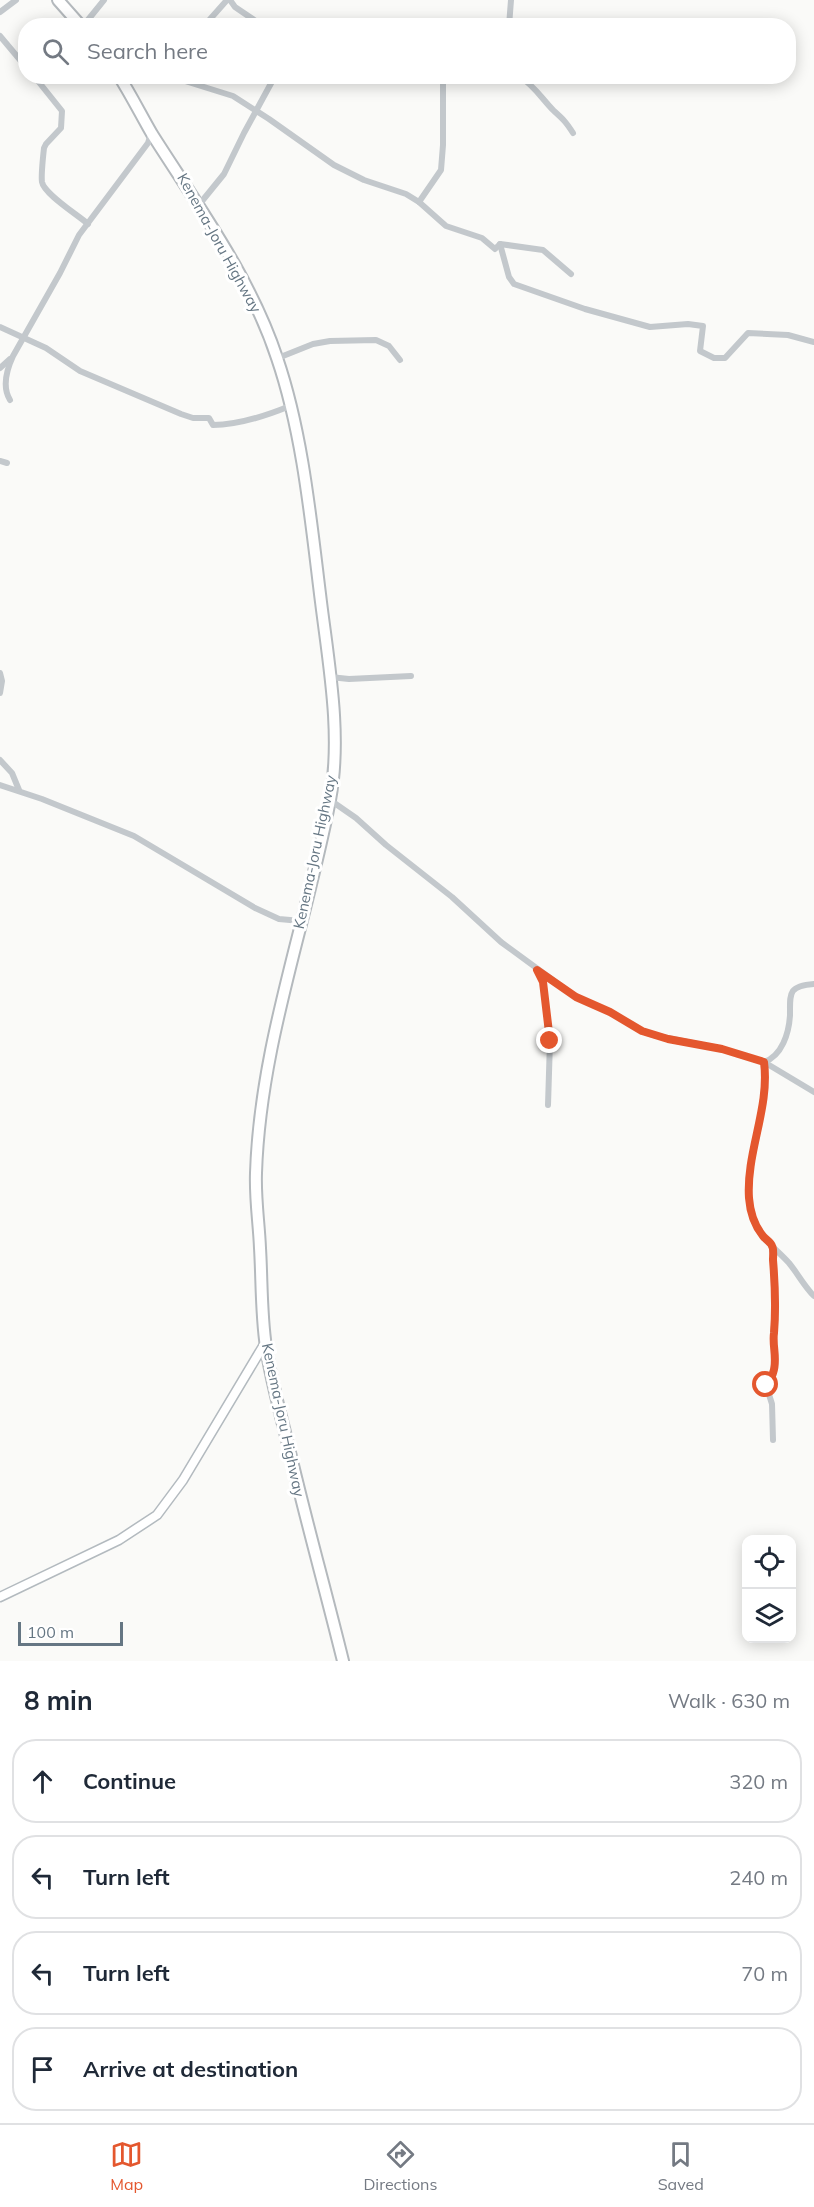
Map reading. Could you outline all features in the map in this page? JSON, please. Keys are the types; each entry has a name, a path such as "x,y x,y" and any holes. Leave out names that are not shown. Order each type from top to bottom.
{"highway":[{"path":"58,0 75,18"},
{"name":"Kenema-Joru Highway","path":"124,84 223,245 245,286 278,358 303,471 330,677 334,736 333,778 330,800 265,1079 259,1126 256,1200 265,1343 300,1499 343,1661"}],"street":[{"path":"0,12 16,0"},
{"path":"89,18 104,0"},
{"path":"212,18 229,0 251,18"},
{"path":"510,18 512,0"},
{"path":"0,36 18,57"},
{"path":"40,84 62,111 61,128 44,148 41,181 44,189 88,224"},
{"path":"190,84 221,92 256,111 334,165 364,180 392,188 419,202 446,226 482,238 495,249 500,244"},
{"path":"198,206 224,174 271,84"},
{"path":"419,202 441,170 444,145 443,84"},
{"path":"530,84 554,110 564,117 573,133"},
{"path":"10,400 7,395 6,369 12,356 60,273 74,243 148,143 152,133"},
{"path":"500,244 543,250 571,274"},
{"path":"500,244 509,277 514,284 562,302 650,327 688,324 703,326 700,351 714,358 725,358 748,333 788,335 814,342"},
{"path":"0,327 46,348 80,371 181,414 194,418 209,418 213,425 269,415 290,406"},
{"path":"278,358 313,344 356,339 376,340 389,346 400,360"},
{"path":"0,368 12,356"},
{"path":"0,461 8,463"},
{"path":"0,673 2,681 0,693"},
{"path":"330,677 349,679 411,676"},
{"path":"0,760 12,773 19,790"},
{"path":"0,785 19,790 134,836 255,908 279,919 301,921"},
{"path":"330,800 356,818 452,897 501,942 576,997 610,1012 642,1031 668,1039 722,1049 764,1062 814,1092"},
{"path":"537,970 543,982 550,1041 548,1105"},
{"path":"764,1062 780,1051 789,1019 788,1002 792,993 802,985 814,984"},
{"path":"764,1062 765,1091 751,1167 750,1210 758,1230 793,1267 814,1296"},
{"path":"772,1246 776,1309 773,1334 775,1358 773,1373 766,1385 772,1404 773,1440"},
{"path":"0,1597 119,1540 157,1515 183,1480 265,1343"}],"route":[{"path":"550,1041 543,982 537,970 576,997 610,1012 642,1031 668,1039 722,1049 764,1062 766,1077 764,1097 749,1177 749,1189 750,1210 758,1230 772,1246 775,1277 776,1322 773,1334 775,1358 773,1373 766,1385"}]}
